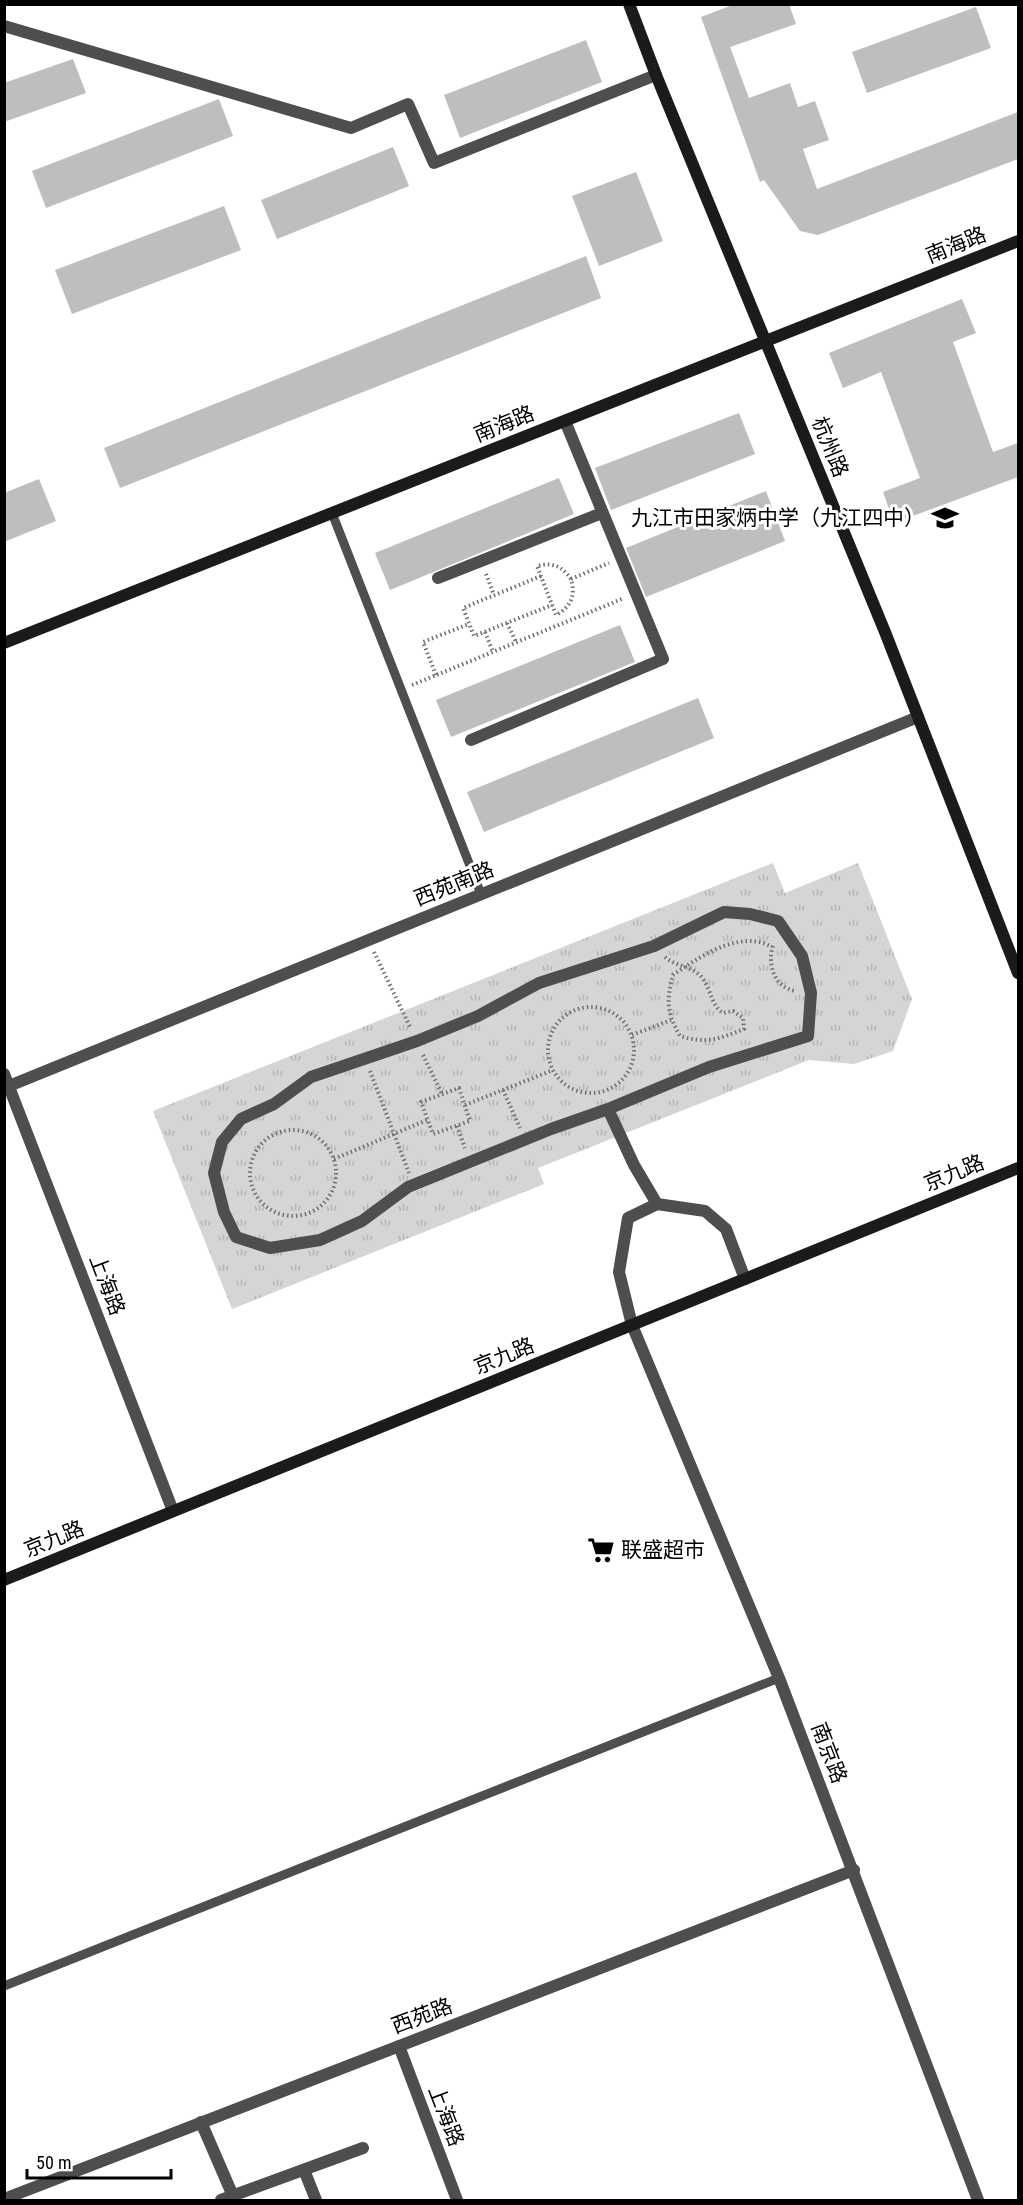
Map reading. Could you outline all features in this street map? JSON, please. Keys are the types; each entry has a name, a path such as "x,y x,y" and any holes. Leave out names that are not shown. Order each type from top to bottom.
{"main road":[{"name":"杭州路","path":"629,4 918,717 1018,974"},
{"name":"南海路","path":"4,643 1018,241"},
{"name":"京九路","path":"4,1580 1018,1168"}],"street":[{"path":"4,26 351,128 408,104 434,163 656,75"},
{"path":"471,740 663,659 565,421"},
{"path":"438,579 602,513"},
{"name":"西苑南路","path":"7,1087 918,717"},
{"path":"724,912 750,914 778,921 786,933 802,956 811,993 808,1036 709,1067 408,1187 362,1221 320,1240 270,1248 236,1236 224,1212 214,1173 222,1142 241,1119 274,1104 311,1077 417,1041 478,1016 539,983 654,946 724,912"},
{"name":"上海路","path":"4,1074 7,1087 173,1511"},
{"path":"608,1109 634,1165 657,1204 705,1210 726,1229 745,1279"},
{"name":"南京路","path":"657,1204 628,1218 619,1272 632,1325 779,1678 978,2200"},
{"name":"西苑路","path":"4,2199 854,1870"},
{"name":"上海路","path":"399,2046 457,2200"},
{"path":"201,2122 233,2196"},
{"path":"220,2200 363,2148"},
{"path":"304,2170 316,2200"}],"lane":[{"path":"332,513 481,894"},
{"path":"4,1986 779,1678"}],"path":[{"path":"571,579 621,558"},
{"path":"481,562 494,595"},
{"path":"545,564 560,567 571,579 573,593 568,607 556,615 541,576 537,566 545,564"},
{"path":"541,576 463,608 469,624 474,636 552,605"},
{"path":"401,690 636,594"},
{"path":"507,623 516,642"},
{"path":"436,675 423,642 469,624"},
{"path":"485,632 493,652"},
{"path":"786,933 772,947 770,962 775,979 790,990 811,993"},
{"path":"368,940 442,1094"},
{"path":"654,946 669,960 685,967 694,970 703,978 716,1009 723,1013 733,1011 743,1018 744,1029 716,1040 696,1041 680,1036 671,1020 668,995 673,975 685,967 715,949 740,943 759,942 772,947"},
{"path":"586,1007 600,1008 614,1013 632,1035 634,1049 632,1064 625,1076 614,1086 601,1092 587,1093 573,1089 562,1081 554,1070 549,1050 553,1030 561,1019 573,1011 586,1007"},
{"path":"632,1035 671,1020"},
{"path":"365,1059 414,1185"},
{"path":"465,1105 554,1070"},
{"path":"459,1088 465,1105 470,1121 433,1134 421,1102 459,1088"},
{"path":"503,1090 526,1139"},
{"path":"334,1159 428,1120"},
{"path":"457,1126 470,1162"},
{"path":"288,1131 302,1132 316,1137 326,1146 334,1159 336,1173 334,1187 327,1200 316,1210 303,1215 289,1216 275,1213 255,1194 251,1181 251,1167 255,1154 263,1143 275,1135 288,1131"}],"green space":[{"path":"773,863 785,893 858,863 912,999 893,1051 854,1064 809,1060 538,1168 544,1184 232,1309 153,1111"}],"building":[{"path":"735,4 789,4 796,24 730,47 749,98 790,83 798,107 815,101 829,140 803,149 817,189 1018,112 1018,159 818,235 800,231 764,180 760,182 701,17"},
{"path":"976,7 991,48 867,93 852,52"},
{"path":"586,40 602,82 460,138 444,95"},
{"path":"73,59 86,93 4,122 4,83"},
{"path":"219,99 233,136 46,208 32,171"},
{"path":"393,147 409,186 277,239 261,200"},
{"path":"636,172 663,241 599,266 572,196"},
{"path":"224,206 241,250 72,314 55,270"},
{"path":"586,256 601,298 120,488 104,448"},
{"path":"962,299 976,333 953,342 993,452 1018,443 1018,477 894,523 883,492 920,478 881,372 843,388 829,353"},
{"path":"739,413 755,454 611,510 595,468"},
{"path":"559,478 574,514 390,590 375,553"},
{"path":"39,479 56,521 4,542 4,493"},
{"path":"766,491 785,541 646,597 626,548"},
{"path":"620,625 635,662 451,737 436,700"},
{"path":"698,698 714,738 484,832 467,792"}],"place":[{"name":"九江市田家炳中学（九江四中）","path":"945,518"},
{"name":"联盛超市","path":"601,1550"}]}
